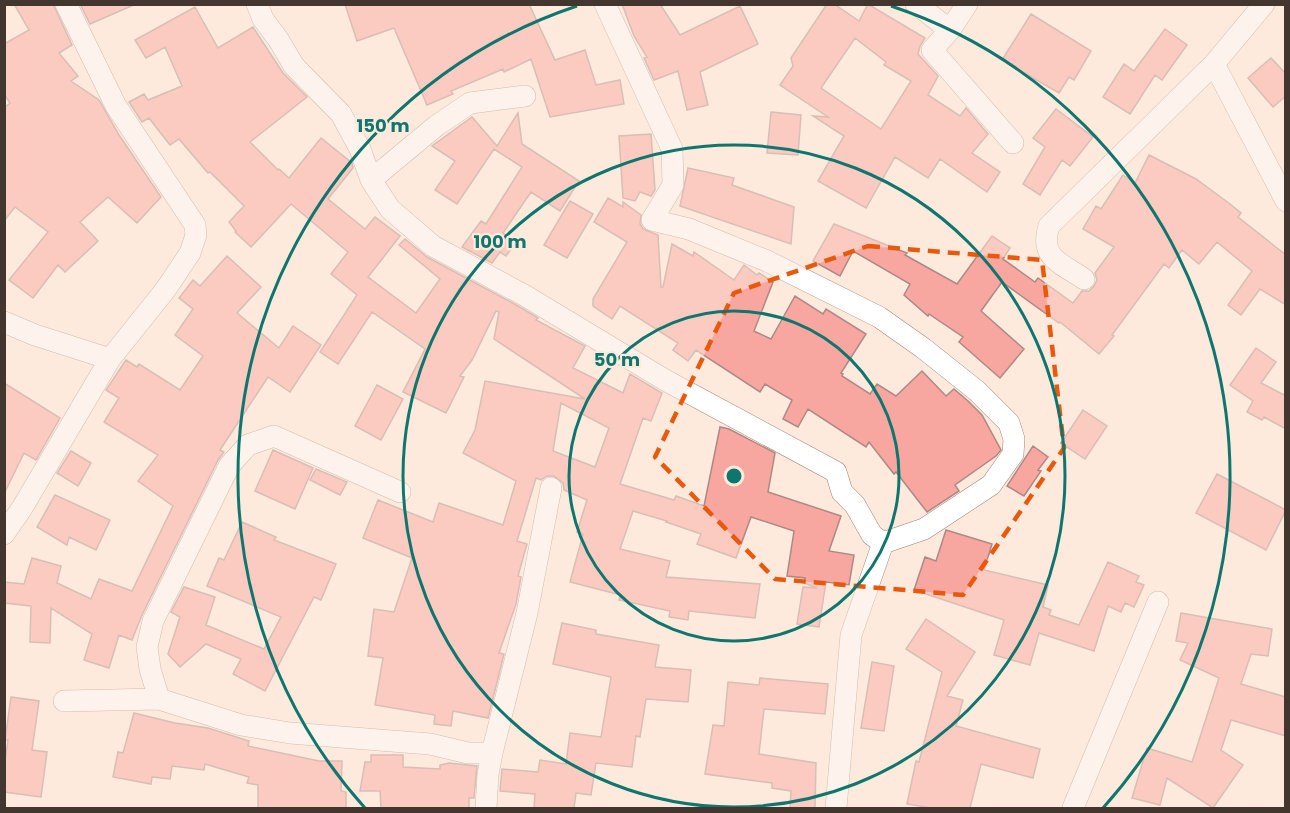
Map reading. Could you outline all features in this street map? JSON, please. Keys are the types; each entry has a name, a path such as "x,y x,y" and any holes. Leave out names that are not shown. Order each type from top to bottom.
{"street":[{"path":"4,534 22,508 110,359 166,289 190,253 196,235 195,225 116,106 66,4"},
{"path":"257,4 263,19 294,66 341,114 360,149 371,180 390,209 434,246 524,295 665,380 836,472 842,492 855,505 872,535 883,543"},
{"path":"605,4 672,148 673,185 651,220 689,229 767,261 879,317 977,391 1009,423 1014,440 1013,454 991,485 924,529 883,543"},
{"path":"916,4 950,30"},
{"path":"967,4 950,30 932,50 1013,143"},
{"path":"1084,279 1049,255 1045,240 1049,226 1214,64 1264,4"},
{"path":"1214,64 1286,201"},
{"path":"371,180 436,126 470,103 525,96"},
{"path":"4,322 35,335 110,359"},
{"path":"159,699 150,669 147,647 153,621 229,466 248,445 274,436 400,492"},
{"path":"486,808 492,753 527,613 551,488"},
{"path":"836,808 851,635 883,543"},
{"path":"1073,808 1158,602"},
{"path":"64,701 159,699 241,725 290,732 430,744 468,753 492,753"}],"highlighted area":[{"path":"868,246 1042,260 1064,448 963,595 775,579 655,457 734,293"}],"building":[{"path":"14,4 53,4 72,45 59,53 78,76 71,81 99,100 119,135 161,197 137,223 108,197 80,222 98,241 65,272 58,265 33,298 9,280 48,232 15,207 4,221 4,108 10,103 4,94 4,44 29,30"},
{"path":"80,4 136,4 90,24"},
{"path":"345,4 529,4 555,60 585,50 596,85 620,80 624,104 550,117 531,59 504,72 503,69 451,91 453,94 427,105 394,28 357,41"},
{"path":"622,4 660,4 680,35 740,6 758,44 700,72 708,105 687,110 678,71 654,80 644,58 647,57 634,36"},
{"path":"827,4 834,4 859,21 868,4 925,38 918,54 938,76 928,95 960,116 966,108 988,134 972,153 1000,172 987,192 940,159 928,178 895,157 866,208 818,181 844,136 813,116 828,117 780,85 793,66 791,58","holes":["855,38 886,62 884,65 911,81 881,129 821,88"]},
{"path":"195,7 218,48 253,27 283,73 307,97 250,142 289,178 321,138 352,163 353,168 328,199 365,229 375,217 400,236 368,277 416,313 440,279 399,245 405,239 427,257 518,306 538,318 536,320 585,346 573,368 623,393 630,374 662,393 651,421 643,418 620,484 674,500 676,496 704,506 720,427 729,429 775,453 768,492 841,516 829,551 854,555 849,585 826,582 819,627 797,624 803,587 817,588 804,583 805,578 787,576 794,531 751,517 736,558 697,544 701,534 633,511 620,549 670,561 666,577 760,584 755,618 689,611 688,620 669,617 670,611 619,600 621,595 570,582 583,534 577,532 587,500 564,490 563,483 554,476 547,476 541,480 536,478 517,541 527,544 518,576 521,577 516,604 499,653 504,654 488,718 453,711 451,726 434,724 435,715 375,705 383,658 368,656 374,609 394,612 412,558 363,538 378,500 433,522 439,503 503,525 516,481 463,453 475,430 485,381 585,399 494,339 499,312 496,311 472,360 460,376 464,377 446,413 403,392 425,349 372,312 338,364 320,352 357,295 331,274 348,252 291,204 251,247 235,232 229,222 244,206 210,172 208,173 179,139 170,145 149,118 142,122 129,102 144,94 148,100 182,86 165,47 146,58 135,40","holes":["561,403 609,428 595,467 553,451"]},
{"path":"1031,14 1091,51 1074,80 1069,77 1059,93 1002,60"},
{"path":"1165,29 1187,45 1162,80 1155,75 1130,114 1103,97 1124,64 1134,71"},
{"path":"1271,58 1286,74 1286,96 1273,107 1248,78"},
{"path":"1056,109 1093,137 1070,166 1062,160 1040,195 1023,184 1045,147 1033,138"},
{"path":"771,112 801,115 798,155 767,153"},
{"path":"518,113 522,144 579,181 560,211 531,192 503,233 516,242 506,256 500,252 492,263 462,247 481,221 486,224 522,167 494,149 457,204 435,190 455,161 432,146 472,117 497,146"},
{"path":"651,134 655,190 651,196 640,192 635,201 623,198 619,136"},
{"path":"1149,155 1196,179 1241,213 1238,217 1286,255 1286,305 1260,289 1241,315 1228,305 1252,271 1217,242 1199,264 1182,250 1169,268 1164,264 1099,354 1060,322 1002,282 981,311 1024,349 1000,378 959,342 963,337 929,314 928,316 904,295 910,284 853,251 840,276 813,261 834,224 907,253 905,255 957,284 992,236 1010,248 1003,259 1035,282 1038,278 1073,303 1082,291 1089,291 1094,286 1097,280 1095,273 1114,247 1083,229 1096,206 1101,209 1123,175 1135,183"},
{"path":"688,168 734,178 732,185 794,207 791,244 680,206"},
{"path":"608,198 623,207 623,202 641,215 640,224 643,229 658,235 661,287 663,287 672,244 693,256 694,252 734,280 744,265 757,275 759,273 773,282 754,331 771,339 795,296 823,314 826,309 866,334 841,373 842,376 870,394 877,384 896,396 922,371 946,396 954,389 982,415 1001,450 955,485 959,491 927,512 869,442 866,447 808,409 798,427 783,419 792,400 765,384 760,392 696,350 688,361 673,350 678,343 620,306 612,319 593,306 593,299 627,242 594,222"},
{"path":"570,201 593,214 567,258 544,245"},
{"path":"227,256 261,287 237,313 279,348 293,326 321,345 290,392 268,377 220,450 224,452 142,615 132,640 119,635 109,668 84,660 92,634 51,608 50,643 30,642 31,606 4,603 4,582 24,584 32,558 61,566 57,583 91,599 99,579 132,591 173,506 138,481 158,455 104,422 119,398 106,390 126,360 137,367 139,364 180,390 203,356 175,335 193,309 179,298 193,280 200,286"},
{"path":"1256,348 1276,362 1261,383 1286,396 1286,429 1264,417 1262,420 1247,412 1253,401 1230,385"},
{"path":"4,383 60,418 36,460 24,453 4,494"},
{"path":"377,385 403,399 381,440 355,426"},
{"path":"1083,410 1107,426 1085,459 1061,443"},
{"path":"1033,446 1048,457 1024,496 1007,486"},
{"path":"273,450 313,468 295,509 255,491"},
{"path":"71,451 91,463 78,486 57,473"},
{"path":"316,469 347,482 340,495 310,480"},
{"path":"1217,474 1286,510 1266,550 1196,513"},
{"path":"55,495 110,520 96,550 69,537 67,545 37,527"},
{"path":"242,522 276,537 274,540 336,564 321,600 314,597 265,691 233,674 241,659 206,644 180,667 168,654 180,617 171,612 184,587 215,597 206,625 264,649 281,617 207,586 219,558 224,560"},
{"path":"946,530 992,544 984,570 1048,585 1043,607 1051,610 1049,615 1079,625 1108,562 1139,576 1136,582 1144,585 1134,607 1125,603 1121,612 1108,606 1094,651 1039,633 1030,665 994,655 1004,620 914,590 925,557 936,561"},
{"path":"1181,613 1272,629 1268,656 1251,654 1241,684 1286,697 1286,736 1231,720 1221,750 1243,765 1213,808 1167,778 1160,805 1132,798 1147,748 1192,762 1219,678 1180,660 1188,643 1176,641"},
{"path":"926,619 975,652 947,696 963,700 956,726 1040,749 1033,778 981,764 970,808 931,808 907,804 916,761 919,762 942,672 906,649"},
{"path":"562,623 596,630 596,634 659,645 655,667 691,670 688,702 646,699 640,737 636,736 632,767 596,763 591,795 576,793 574,808 534,808 535,794 500,791 502,769 538,772 540,760 566,764 570,733 601,737 611,677 553,664"},
{"path":"872,662 894,666 884,731 861,728"},
{"path":"760,678 828,684 825,714 764,709 759,754 816,763 815,808 790,808 791,791 772,788 772,783 705,774 713,725 724,726 728,682 759,685"},
{"path":"11,697 39,701 32,750 47,752 41,797 4,792 4,768 8,740 5,740"},
{"path":"134,713 208,728 249,741 248,746 319,761 342,761 341,791 346,792 346,808 258,808 258,785 247,783 249,777 205,764 204,770 172,766 170,779 152,777 151,784 113,777 118,752 123,753"},
{"path":"371,755 403,755 403,767 440,769 440,765 449,763 477,766 474,798 469,798 469,808 381,808 380,791 360,791 365,762 371,762"}]}
